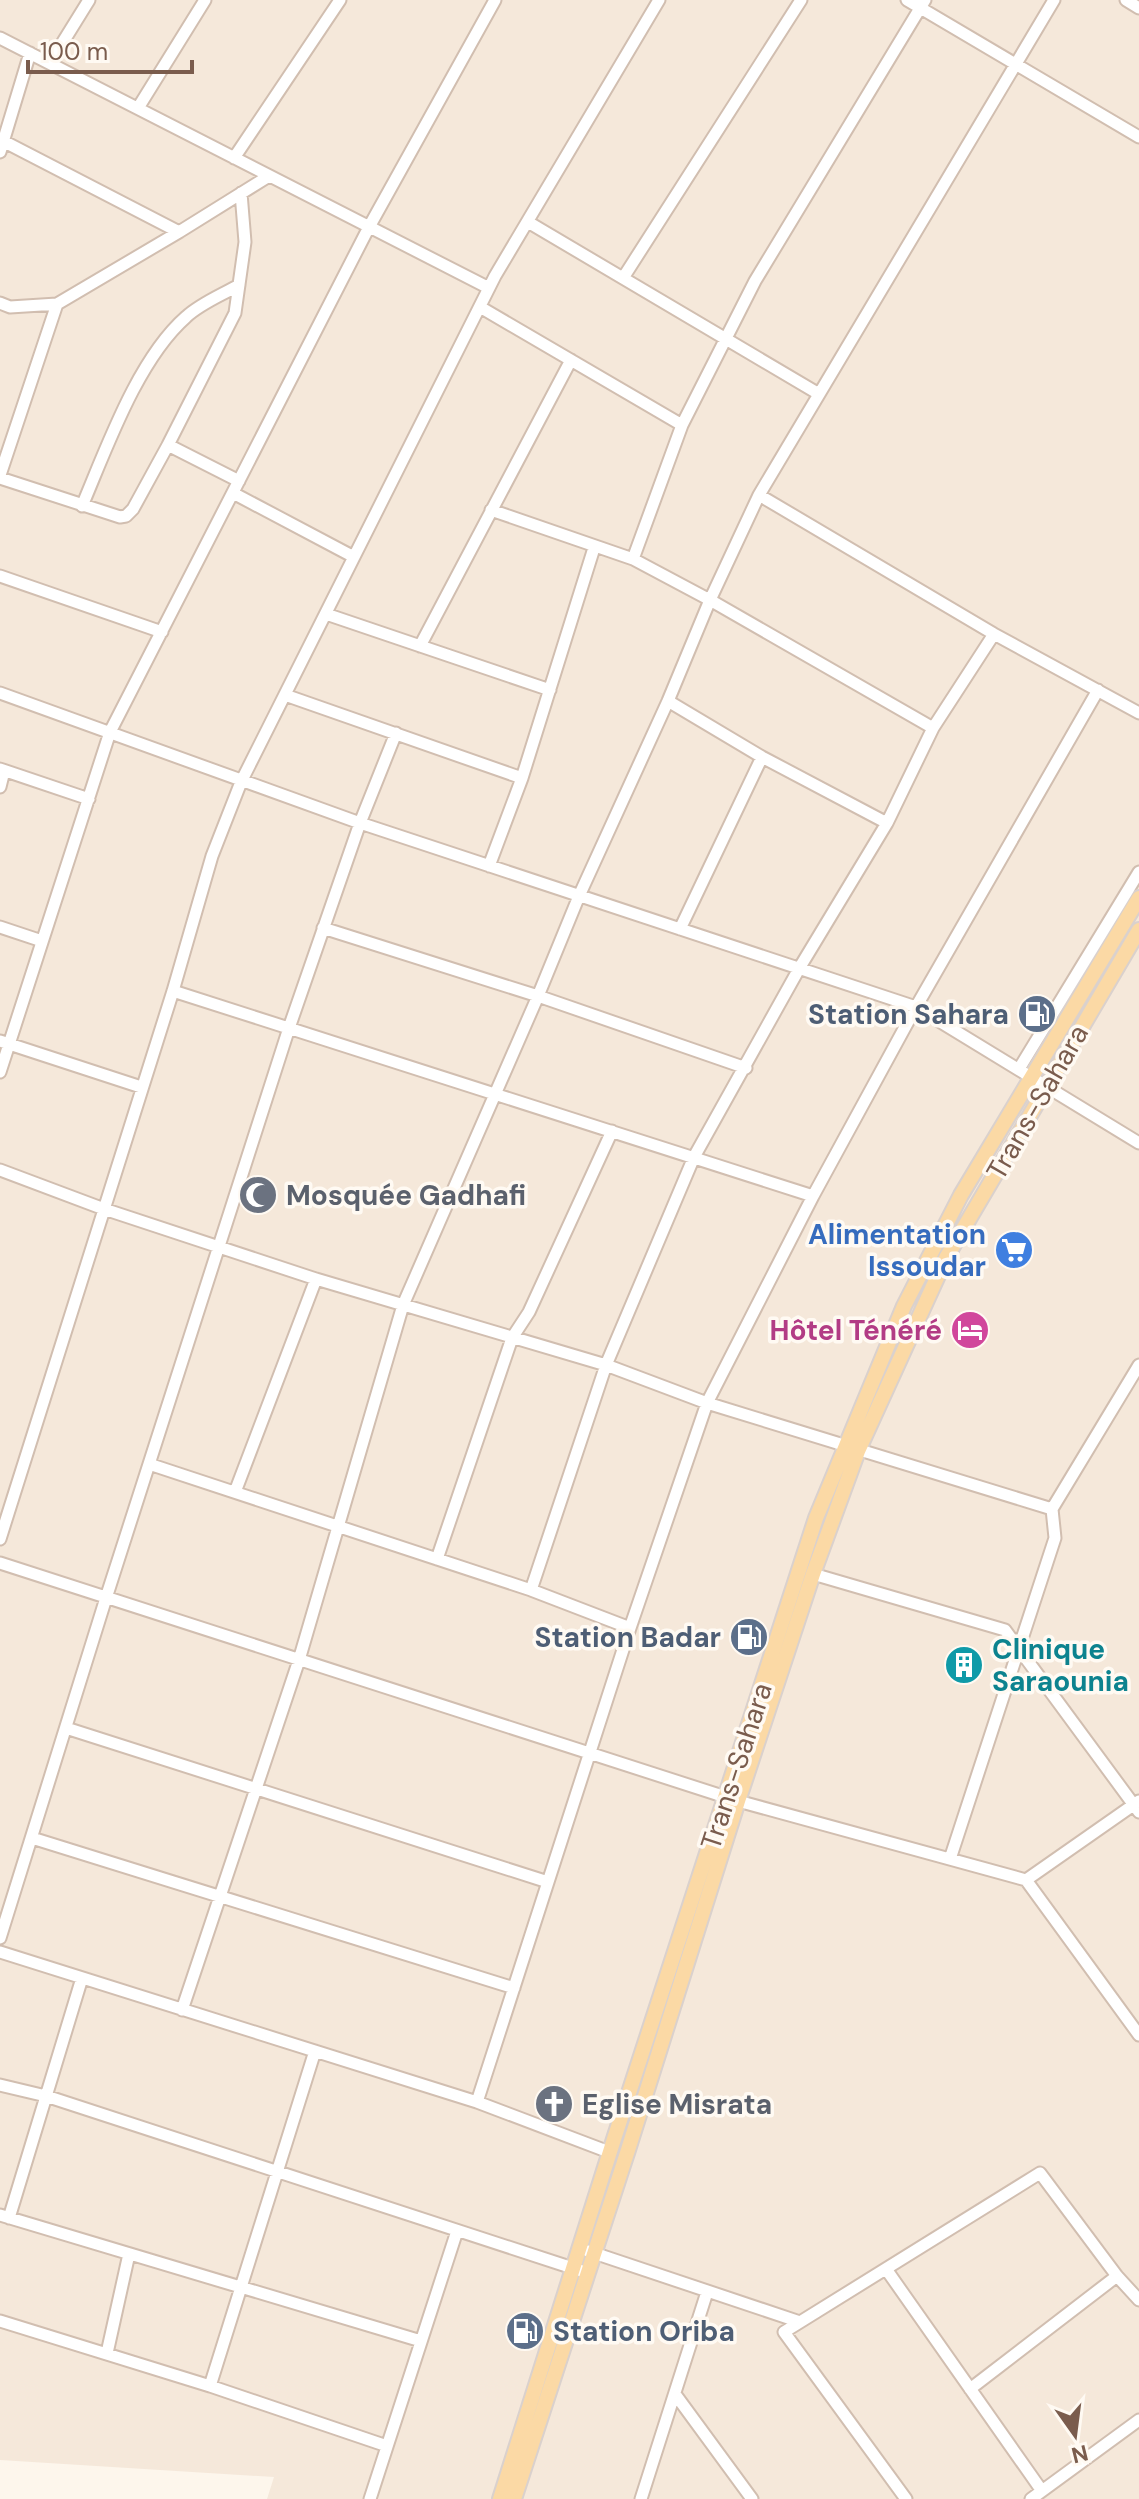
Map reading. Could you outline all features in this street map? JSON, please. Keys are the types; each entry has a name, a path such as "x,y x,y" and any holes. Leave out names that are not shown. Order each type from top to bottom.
{"main road":[{"name":"Trans-Sahara","path":"796,1604 813,1574 852,1448 904,1306 1025,1073 1139,898"},
{"name":"Trans-Sahara","path":"500,2499 609,2152 796,1604 816,1518 946,1258 1139,930"},
{"name":"Trans-Sahara","path":"514,2499 644,2098 731,1799"},
{"path":"629,2092 644,2098"}],"street":[{"path":"50,63 89,0"},
{"path":"138,108 205,0"},
{"path":"234,158 340,0"},
{"path":"0,1072 4,1042 42,941 110,732 369,227 495,0"},
{"path":"0,1539 173,991 212,856 241,782 489,288 659,0"},
{"path":"623,278 801,0"},
{"path":"907,0 922,4 1015,66 1139,137"},
{"path":"182,2010 299,1660 403,1305 579,896 759,495 1054,0"},
{"path":"1126,0 1139,8"},
{"path":"633,559 682,425 755,281 922,4"},
{"path":"0,38 489,288"},
{"path":"30,53 2,147 179,232"},
{"path":"0,303 10,307 57,304 269,176"},
{"path":"57,304 0,477 82,506 126,516 133,509 168,445 235,313 245,242 241,193"},
{"path":"528,222 819,394"},
{"path":"82,506 124,408 165,338 188,314 239,285"},
{"path":"480,307 682,425"},
{"path":"420,646 571,360"},
{"path":"168,445 239,481"},
{"path":"233,493 354,557"},
{"path":"759,495 994,634 1139,713"},
{"path":"491,510 633,559 933,728"},
{"path":"489,866 522,778 594,548"},
{"path":"0,576 162,632"},
{"path":"326,614 550,690"},
{"path":"531,1590 606,1365 694,1157 800,967 887,823 933,728 994,634"},
{"path":"477,2102 630,1628 707,1403 813,1196 916,1007 1098,690"},
{"path":"0,693 360,823 916,1007 1139,1143"},
{"path":"285,695 522,778"},
{"path":"668,701 762,757 887,823"},
{"path":"0,1938 289,1028 360,823 396,733"},
{"path":"680,929 762,757"},
{"path":"0,787 2,770 89,799"},
{"path":"1025,1073 1139,872"},
{"path":"0,927 42,941"},
{"path":"323,928 538,996 746,1068"},
{"path":"173,991 813,1196"},
{"path":"4,1042 141,1087"},
{"path":"437,1559 512,1338 529,1312 612,1131"},
{"path":"0,1170 104,1209 316,1279 606,1365 707,1403 1052,1509"},
{"path":"235,1492 316,1279"},
{"path":"950,1859 1055,1538 1052,1509 1139,1365"},
{"path":"149,1464 531,1590 630,1628"},
{"path":"0,1563 731,1799 1026,1880 1139,2035"},
{"path":"813,1574 1005,1630 1137,1806 1026,1880"},
{"path":"66,1728 548,1882"},
{"path":"32,1838 514,1988"},
{"path":"0,1952 477,2102 609,2152"},
{"path":"82,1978 46,2096 4,2216 421,2341"},
{"path":"210,2386 315,2051"},
{"path":"0,2085 46,2096 588,2273"},
{"path":"906,2499 784,2332 1040,2173 1117,2276 1139,2300"},
{"path":"370,2499 457,2231"},
{"path":"580,2248 800,2322"},
{"path":"107,2353 129,2254"},
{"path":"886,2269 1042,2491"},
{"path":"970,2389 1117,2276"},
{"path":"641,2499 707,2292"},
{"path":"0,2321 210,2386 387,2446"},
{"path":"675,2394 752,2499"},
{"path":"1031,2499 1139,2420"}],"shaded area":[{"path":"0,0 1139,0 1139,2499 267,2499 274,2477 0,2460"}],"place":[{"name":"Station Sahara","path":"1037,1014"},
{"name":"Mosquée Gadhafi","path":"258,1195"},
{"name":"Alimentation Issoudar","path":"1014,1250"},
{"name":"Hôtel Ténéré","path":"970,1330"},
{"name":"Station Badar","path":"749,1637"},
{"name":"Clinique Saraounia","path":"964,1665"},
{"name":"Eglise Misrata","path":"554,2104"},
{"name":"Station Oriba","path":"525,2331"}]}
